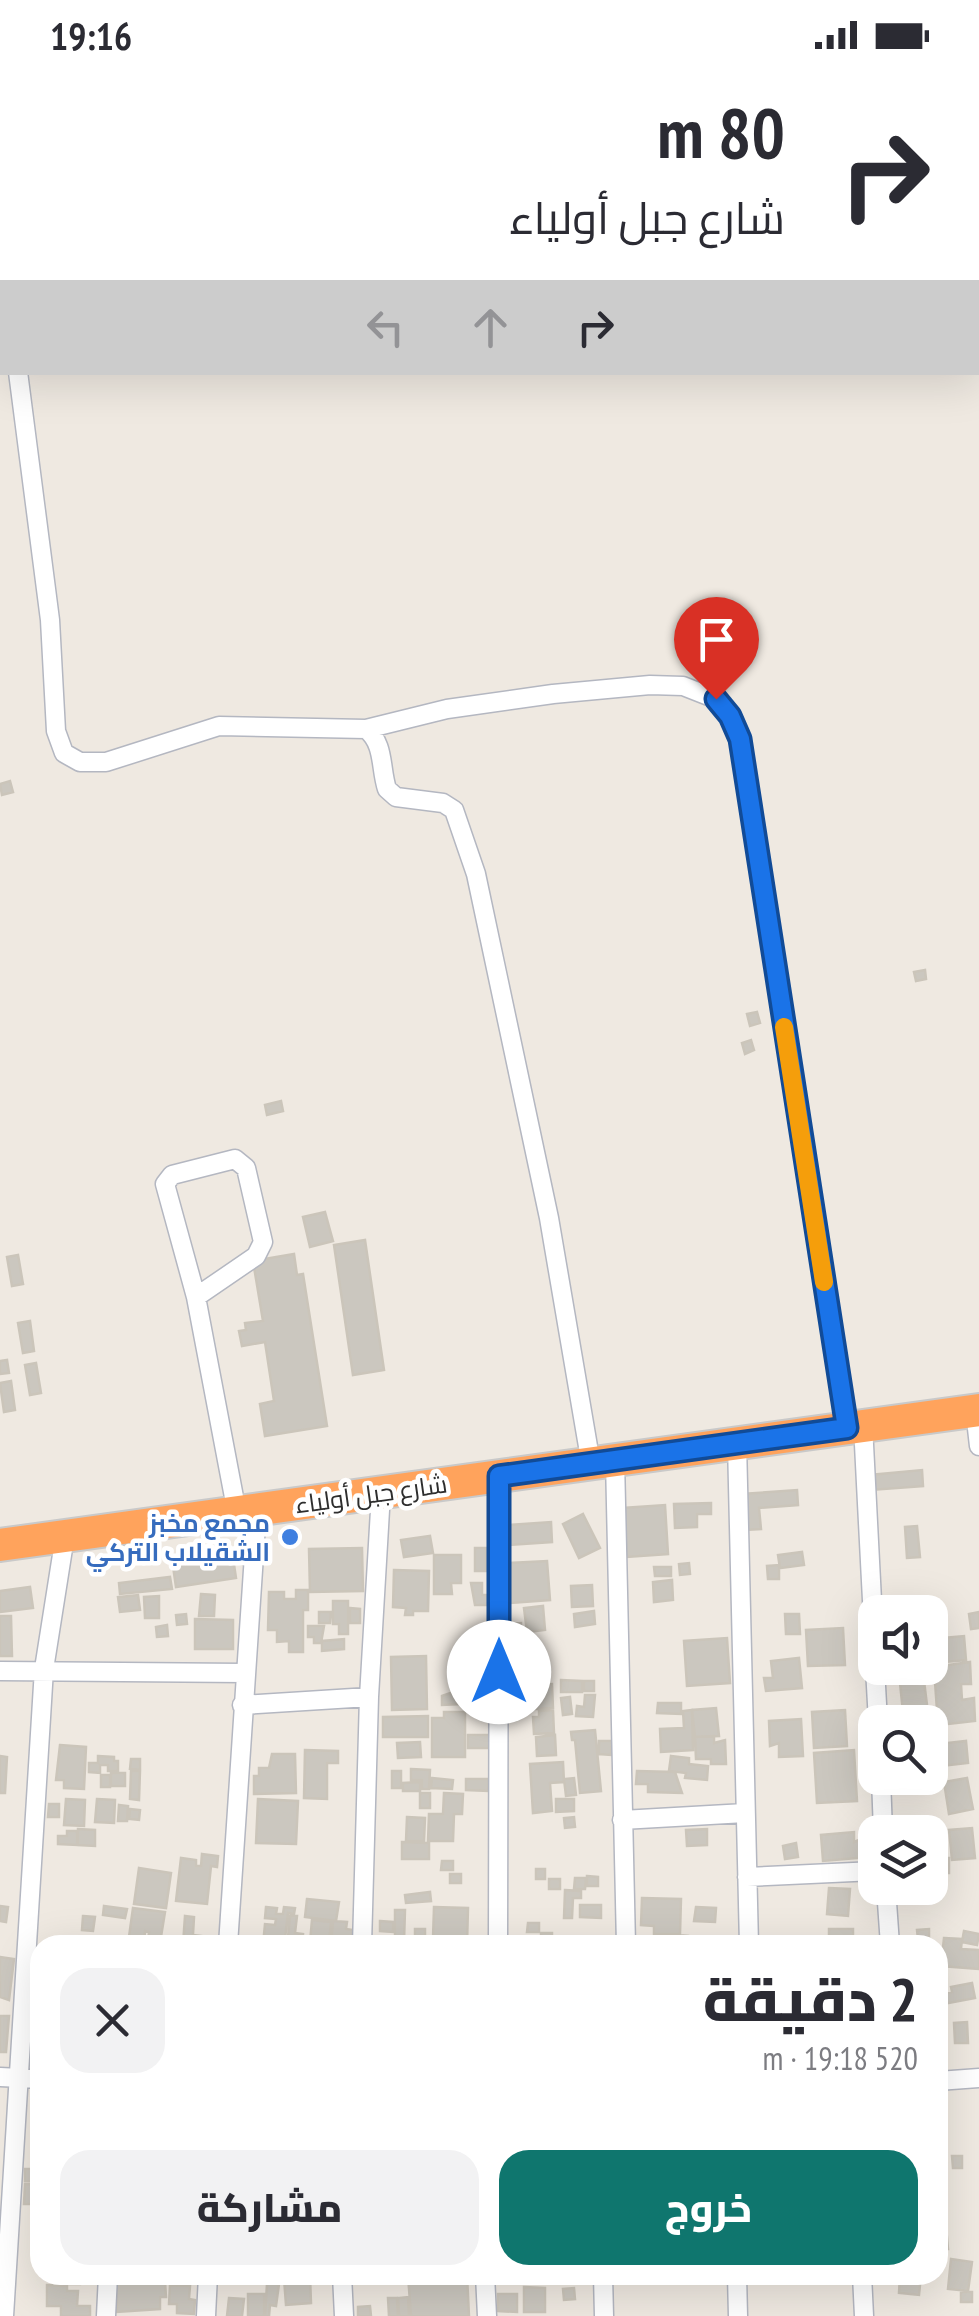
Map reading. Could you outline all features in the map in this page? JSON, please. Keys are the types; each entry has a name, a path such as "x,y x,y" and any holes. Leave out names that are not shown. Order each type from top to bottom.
{"highway":[{"name":"شارع جبل أولياء","path":"0,1545 977,1410"}],"street":[{"path":"18,375 50,620 56,731 64,752 80,762 106,762 219,726 366,729 447,709 650,686 699,690 716,699 730,716 740,739 855,1426 870,1595"},
{"path":"366,729 375,736 380,748 387,789 396,797 444,803 454,810 476,874 603,1462 626,1935"},
{"path":"196,1298 256,1256 263,1242 246,1168 235,1159 172,1174 165,1184 247,1511 244,1673 229,1935"},
{"path":"977,1410 979,1446"},
{"path":"737,1442 749,1935"},
{"path":"498,1935 499,1476"},
{"path":"362,1935 382,1493"},
{"path":"34,1935 44,1669 65,1536"},
{"path":"0,1671 244,1673"},
{"path":"242,1705 370,1697"},
{"path":"622,1820 744,1812"},
{"path":"747,1877 858,1872"},
{"path":"887,1905 889,1935"},
{"path":"4,2316 20,2078 30,1997"},
{"path":"0,2077 30,2078"},
{"path":"948,2080 979,2078"},
{"path":"106,2316 108,2285"},
{"path":"206,2316 208,2285"},
{"path":"342,2285 344,2316"},
{"path":"485,2285 486,2316"},
{"path":"603,2285 604,2316"},
{"path":"737,2285 738,2316"},
{"path":"862,2285 864,2316"}],"building":[{"path":"10,781 13,792 2,795 0,784"},
{"path":"925,970 926,979 916,981 914,972"},
{"path":"757,1012 760,1023 750,1026 747,1014"},
{"path":"751,1040 754,1050 745,1054 742,1043"},
{"path":"281,1101 283,1111 267,1115 265,1105"},
{"path":"325,1212 333,1241 310,1247 303,1217"},
{"path":"365,1240 384,1370 353,1375 334,1245"},
{"path":"294,1254 297,1275 303,1274 327,1426 265,1436 260,1404 274,1401 265,1342 242,1346 239,1331 246,1330 245,1323 263,1321 253,1261"},
{"path":"18,1255 23,1284 12,1286 7,1257"},
{"path":"30,1321 34,1351 23,1353 18,1323"},
{"path":"7,1360 9,1373 0,1374 0,1361"},
{"path":"36,1363 41,1393 30,1395 25,1365"},
{"path":"11,1381 15,1410 4,1412 0,1383"},
{"path":"922,1470 923,1486 871,1490 870,1475"},
{"path":"797,1490 798,1505 759,1508 761,1529 745,1530 742,1494"},
{"path":"711,1503 711,1514 697,1514 697,1527 675,1528 674,1504"},
{"path":"665,1505 668,1554 627,1557 623,1508"},
{"path":"583,1514 600,1548 579,1558 563,1524"},
{"path":"551,1522 552,1542 509,1545 507,1525"},
{"path":"917,1526 920,1557 907,1558 905,1527"},
{"path":"430,1536 433,1553 404,1557 401,1540"},
{"path":"362,1548 363,1591 310,1592 309,1549"},
{"path":"475,1548 486,1548 486,1571 475,1571"},
{"path":"802,1552 804,1565 780,1568 778,1555"},
{"path":"434,1555 461,1555 461,1583 451,1583 452,1594 434,1594"},
{"path":"233,1558 236,1578 176,1587 173,1566"},
{"path":"547,1561 550,1600 511,1603 509,1563"},
{"path":"689,1563 690,1574 680,1575 679,1564"},
{"path":"779,1565 779,1579 768,1579 767,1566"},
{"path":"654,1567 671,1567 671,1576 655,1576"},
{"path":"394,1570 429,1571 428,1611 405,1615 406,1608 393,1607"},
{"path":"170,1577 172,1589 120,1594 119,1583"},
{"path":"672,1580 673,1600 654,1602 653,1582"},
{"path":"471,1583 482,1583 487,1605 475,1605"},
{"path":"592,1585 593,1606 572,1607 571,1586"},
{"path":"30,1587 33,1608 0,1612 0,1591"},
{"path":"296,1590 308,1590 308,1610 303,1610 303,1652 289,1652 289,1641 277,1642 277,1630 268,1630 269,1592 284,1592 284,1599 296,1599"},
{"path":"201,1594 215,1595 214,1616 199,1616"},
{"path":"138,1595 140,1610 120,1612 118,1597"},
{"path":"159,1596 159,1618 145,1618 144,1597"},
{"path":"333,1601 348,1601 348,1634 339,1634 339,1624 333,1624"},
{"path":"543,1606 545,1630 527,1632 524,1608"},
{"path":"350,1608 360,1609 360,1623 350,1623"},
{"path":"594,1611 595,1624 575,1627 574,1614"},
{"path":"319,1612 331,1612 330,1623 319,1623"},
{"path":"979,1612 979,1628 971,1629 969,1614"},
{"path":"186,1614 187,1624 177,1625 176,1615"},
{"path":"785,1614 799,1614 800,1634 786,1634"},
{"path":"0,1616 11,1616 12,1656 0,1656"},
{"path":"195,1619 233,1620 233,1649 195,1649"},
{"path":"521,1623 521,1636 511,1636 510,1624"},
{"path":"167,1625 168,1636 157,1637 156,1627"},
{"path":"308,1626 324,1626 321,1643 308,1637"},
{"path":"843,1628 845,1665 808,1666 806,1630"},
{"path":"964,1636 966,1660 948,1662 948,1638"},
{"path":"727,1638 730,1683 687,1686 684,1641"},
{"path":"344,1639 344,1649 322,1651 322,1641"},
{"path":"523,1639 534,1639 535,1654 524,1655"},
{"path":"426,1656 427,1709 392,1710 391,1657"},
{"path":"518,1656 518,1670 511,1670 510,1657"},
{"path":"799,1658 802,1688 766,1691 764,1678 773,1678 771,1661"},
{"path":"530,1660 539,1660 540,1682 520,1683 520,1674 531,1673"},
{"path":"970,1662 971,1684 961,1684 962,1700 974,1698 975,1721 948,1724 948,1705 937,1705 935,1685 948,1685 948,1665"},
{"path":"561,1680 582,1681 582,1692 561,1692"},
{"path":"584,1681 594,1681 594,1691 584,1691"},
{"path":"552,1684 553,1708 536,1709 535,1685"},
{"path":"900,1685 924,1685 927,1705 902,1705"},
{"path":"462,1689 462,1704 442,1705 442,1696"},
{"path":"585,1695 595,1695 593,1717 576,1716 577,1706 584,1707"},
{"path":"570,1697 572,1714 563,1715 561,1698"},
{"path":"658,1703 681,1703 681,1714 657,1713"},
{"path":"716,1708 719,1736 695,1737 692,1710"},
{"path":"553,1710 554,1733 534,1734 533,1717 539,1717 539,1711"},
{"path":"692,1710 693,1750 661,1752 660,1729 684,1728 683,1711"},
{"path":"845,1710 847,1746 814,1748 812,1712"},
{"path":"444,1712 465,1712 465,1757 432,1757 432,1718 444,1718"},
{"path":"428,1716 428,1737 383,1737 383,1717"},
{"path":"801,1719 803,1756 779,1757 779,1743 770,1746 769,1721"},
{"path":"595,1730 601,1791 580,1793 571,1732"},
{"path":"468,1735 490,1735 489,1748 468,1748"},
{"path":"555,1735 556,1755 537,1756 536,1737"},
{"path":"714,1736 714,1743 725,1740 726,1764 696,1759 695,1737"},
{"path":"599,1741 612,1741 611,1755 599,1754"},
{"path":"966,1741 968,1763 948,1765 948,1743"},
{"path":"420,1742 421,1757 398,1758 397,1743"},
{"path":"60,1745 86,1747 84,1789 64,1788 64,1780 56,1780"},
{"path":"305,1750 338,1751 338,1763 327,1763 327,1799 304,1798"},
{"path":"854,1750 857,1801 817,1803 814,1753"},
{"path":"272,1754 295,1754 296,1793 254,1794 254,1776 259,1776 259,1768 269,1768"},
{"path":"0,1756 7,1757 5,1793 0,1793"},
{"path":"98,1756 114,1757 118,1771 108,1771 108,1765 100,1765 100,1773 89,1772 89,1763 98,1763"},
{"path":"671,1756 689,1758 689,1764 708,1766 707,1780 685,1778 686,1773 669,1771"},
{"path":"131,1759 140,1759 140,1770 130,1769"},
{"path":"563,1762 564,1782 550,1783 552,1811 533,1813 530,1764"},
{"path":"411,1769 430,1770 429,1789 422,1789 422,1780 411,1780"},
{"path":"131,1771 140,1771 139,1800 130,1799"},
{"path":"392,1771 401,1771 401,1788 392,1788"},
{"path":"637,1771 675,1772 682,1793 648,1792 648,1784 636,1784"},
{"path":"111,1773 125,1773 125,1786 111,1786"},
{"path":"101,1775 110,1775 110,1787 101,1787"},
{"path":"432,1778 453,1780 452,1789 431,1788"},
{"path":"574,1778 576,1795 566,1796 564,1779"},
{"path":"967,1778 973,1809 949,1814 948,1781"},
{"path":"466,1779 489,1779 488,1791 466,1790"},
{"path":"420,1782 420,1791 403,1791 403,1783"},
{"path":"420,1793 430,1793 430,1808 420,1808"},
{"path":"444,1793 463,1794 462,1814 454,1814 453,1841 428,1841 429,1814 443,1814"},
{"path":"66,1799 85,1800 84,1826 64,1825"},
{"path":"97,1799 115,1800 114,1823 95,1822"},
{"path":"258,1799 298,1801 296,1844 256,1843"},
{"path":"556,1799 574,1799 574,1811 556,1812"},
{"path":"49,1804 59,1804 59,1817 48,1817"},
{"path":"119,1805 128,1806 127,1821 118,1821"},
{"path":"130,1809 140,1810 139,1820 129,1819"},
{"path":"407,1817 425,1818 424,1841 406,1841"},
{"path":"574,1817 575,1827 565,1828 564,1818"},
{"path":"972,1828 975,1858 952,1860 949,1830"},
{"path":"78,1829 95,1830 95,1846 78,1845"},
{"path":"707,1829 707,1845 687,1846 686,1830"},
{"path":"67,1831 77,1831 77,1845 58,1844 58,1836 67,1836"},
{"path":"854,1832 858,1858 823,1861 821,1835"},
{"path":"402,1842 429,1843 429,1859 402,1859"},
{"path":"796,1843 798,1857 785,1859 783,1846"},
{"path":"202,1854 218,1856 217,1867 211,1866 207,1904 176,1901 181,1858 196,1860 196,1866 201,1866"},
{"path":"442,1861 453,1861 453,1870 441,1870"},
{"path":"139,1868 171,1873 166,1908 134,1904"},
{"path":"536,1869 545,1869 545,1879 536,1879"},
{"path":"450,1874 461,1874 461,1883 450,1883"},
{"path":"587,1876 598,1877 598,1886 587,1886"},
{"path":"575,1878 586,1878 585,1889 574,1889"},
{"path":"549,1879 560,1879 560,1889 549,1889"},
{"path":"829,1888 850,1889 848,1916 827,1914"},
{"path":"565,1890 581,1891 581,1898 573,1898 572,1918 564,1918"},
{"path":"430,1892 431,1901 406,1903 405,1895"},
{"path":"642,1898 681,1899 680,1934 654,1934 654,1926 641,1925"},
{"path":"307,1899 339,1902 336,1921 305,1917"},
{"path":"580,1905 601,1905 601,1918 580,1917"},
{"path":"0,1906 8,1907 6,1922 0,1921"},
{"path":"104,1906 127,1909 125,1918 103,1915"},
{"path":"266,1907 277,1908 276,1914 283,1914 284,1907 295,1908 294,1914 288,1913 285,1935 264,1935 265,1924 275,1925 276,1919 265,1918"},
{"path":"434,1907 468,1908 467,1935 433,1935"},
{"path":"696,1907 716,1908 715,1922 694,1921"},
{"path":"133,1908 165,1912 161,1935 149,1935 145,1931 145,1935 129,1935"},
{"path":"395,1910 405,1910 404,1935 395,1935"},
{"path":"83,1916 95,1917 93,1931 82,1930"},
{"path":"185,1916 194,1917 193,1935 184,1935"},
{"path":"290,1916 297,1916 295,1933 303,1935 288,1935"},
{"path":"312,1920 331,1922 330,1935 311,1935"},
{"path":"333,1921 347,1922 346,1929 353,1930 353,1935 332,1935"},
{"path":"380,1921 393,1922 393,1932 380,1931"},
{"path":"528,1923 539,1923 539,1932 527,1932"},
{"path":"829,1929 853,1929 853,1935 829,1935"},
{"path":"929,1929 929,1935 918,1935 917,1930"},
{"path":"964,1931 979,1934 977,1945 962,1942"},
{"path":"948,1938 962,1939 961,1949 979,1950 979,1969 948,1967"},
{"path":"0,1957 14,1959 9,2000 0,1997"},
{"path":"972,1983 975,1998 948,2003 951,1987"},
{"path":"0,2016 9,2016 6,2052 0,2052"},
{"path":"967,2022 968,2043 955,2043 954,2023"},
{"path":"952,2156 962,2156 962,2168 953,2168"},
{"path":"25,2184 30,2184 30,2204 24,2204"},
{"path":"951,2259 972,2262 968,2291 948,2289"},
{"path":"47,2285 78,2291 77,2306 90,2306 90,2316 61,2316 61,2306 47,2306"},
{"path":"117,2285 165,2285 166,2297 160,2297 160,2309 117,2312"},
{"path":"170,2285 190,2286 194,2314 177,2313 177,2304 169,2304"},
{"path":"267,2285 279,2285 276,2306 270,2305 269,2316 265,2316"},
{"path":"285,2285 310,2285 311,2303 286,2305"},
{"path":"409,2285 467,2285 469,2316 411,2316"},
{"path":"899,2285 920,2285 919,2295 899,2293"},
{"path":"524,2287 545,2288 545,2312 524,2312"},
{"path":"574,2288 575,2299 564,2300 563,2289"},
{"path":"961,2292 972,2292 972,2302 961,2302"},
{"path":"248,2294 264,2294 264,2316 248,2316"},
{"path":"498,2294 517,2294 517,2312 498,2311"},
{"path":"408,2297 409,2316 399,2316 398,2298"},
{"path":"229,2298 244,2299 242,2316 227,2316"},
{"path":"388,2298 397,2298 398,2316 389,2316"},
{"path":"370,2306 371,2316 358,2316 358,2307"}],"slow traffic":[{"path":"784,1027 824,1282"}],"place":[{"name":"مجمع مخبز الشقيلاب التركي","path":"290,1537"}],"route":[{"path":"499,1672 499,1476 847,1428 740,739 730,716 716,699"}]}
